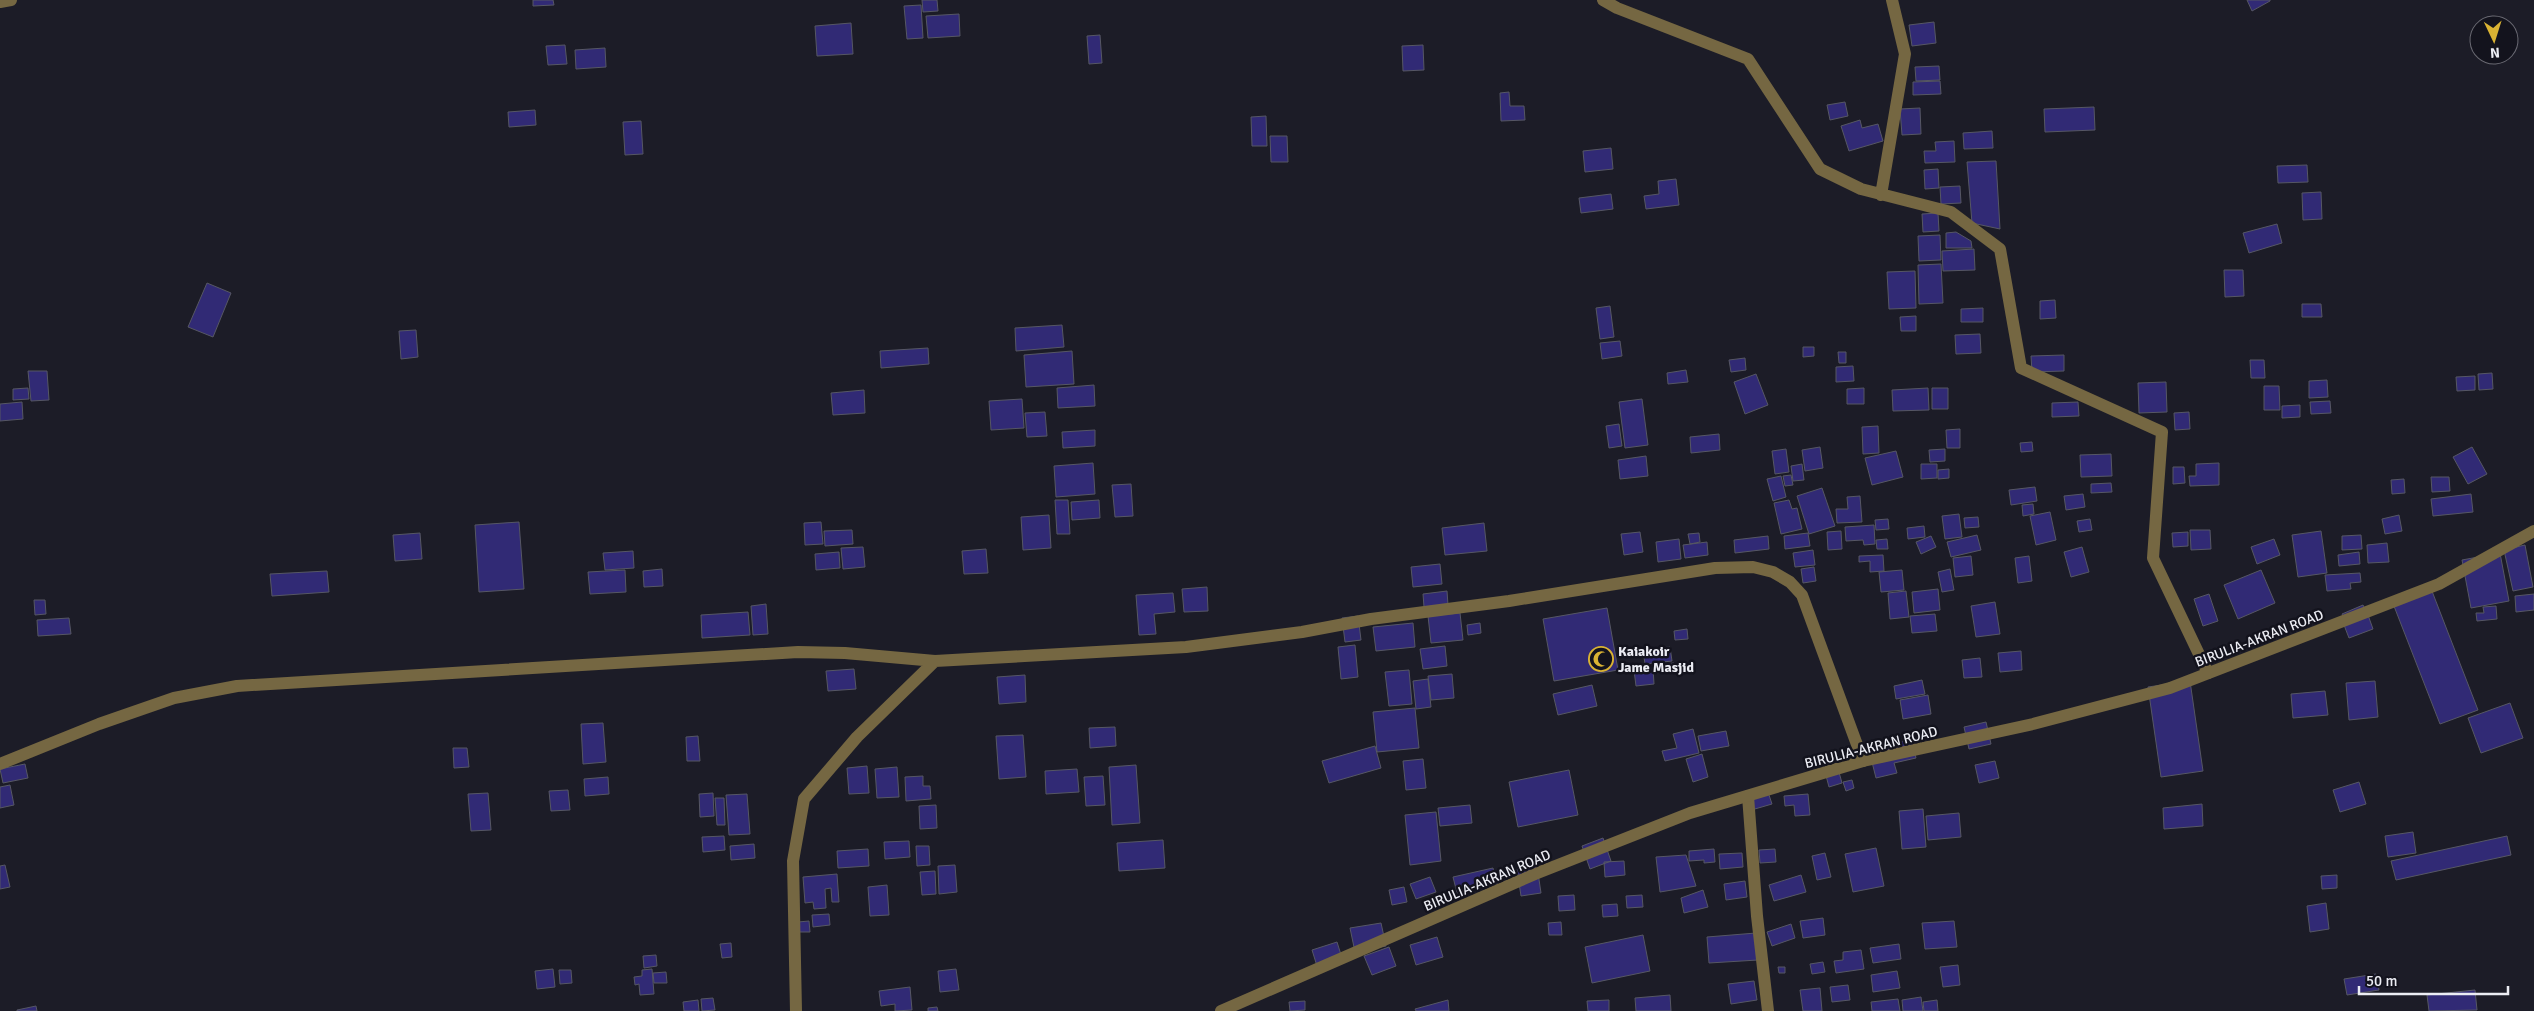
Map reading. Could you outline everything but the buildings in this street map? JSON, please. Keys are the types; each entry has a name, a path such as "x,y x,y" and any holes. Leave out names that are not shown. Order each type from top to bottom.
{"street":[{"path":"0,2 11,0"},
{"path":"1604,0 1617,8 1748,59 1820,169 1861,189 1952,212 2000,248 2021,368 2162,432 2153,558 2208,673"},
{"path":"1881,195 1905,54 1892,0"},
{"name":"BIRULIA-AKRAN ROAD","path":"1221,1011 1536,874 1690,813 1863,761 2033,724 2170,688 2439,584 2534,532"},
{"path":"0,764 100,724 174,698 237,686 798,652 845,653 936,660 1186,647 1302,632 1371,618 1509,601 1715,568 1753,567 1773,572 1790,582 1802,595 1863,761"},
{"path":"796,1011 793,861 804,799 857,737 936,660"},
{"path":"1748,796 1757,916 1768,1011"}],"place":[{"name":"Kaiakoir Jame Masjid","path":"1601,659"}]}
